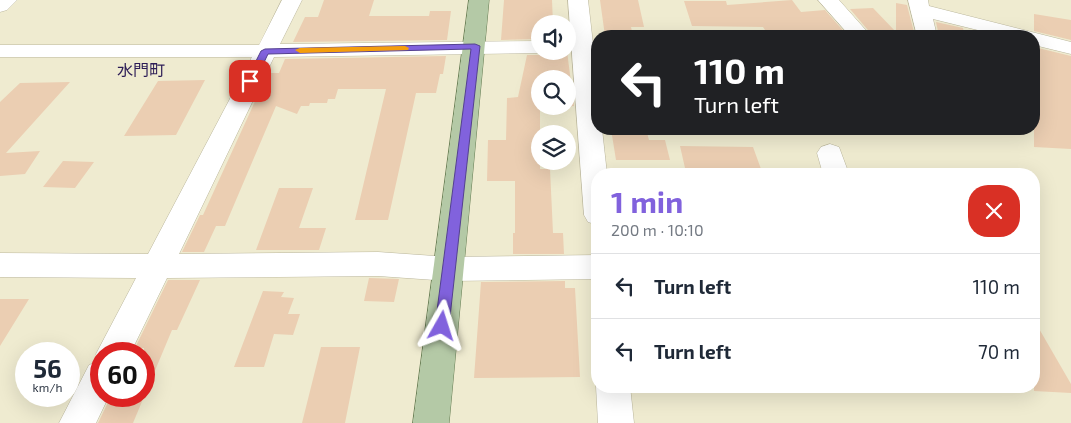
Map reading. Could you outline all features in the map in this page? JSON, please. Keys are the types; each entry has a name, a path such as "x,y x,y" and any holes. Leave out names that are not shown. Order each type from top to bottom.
{"main road":[{"path":"431,423 479,0"}],"street":[{"path":"0,6 7,0"},
{"path":"118,342 292,0"},
{"path":"578,0 594,168"},
{"path":"828,0 856,30"},
{"path":"919,5 925,30"},
{"path":"919,5 1004,30"},
{"path":"1040,40 1071,48"},
{"path":"0,51 265,51 475,46 531,47"},
{"path":"0,264 157,266 378,264 448,269 591,267"},
{"path":"614,393 616,423"},
{"path":"77,423 90,398"}],"building":[{"path":"324,0 374,0 369,16 429,16 430,11 451,11 447,40 293,42 305,17 318,17"},
{"path":"504,0 552,0 553,15 531,15 531,39 501,40"},
{"path":"600,0 638,0 644,27 631,27 632,30 604,30"},
{"path":"792,0 801,12 825,10 843,30 765,30 763,27 692,26 684,1 726,1 727,5"},
{"path":"896,3 907,5 913,30 896,30"},
{"path":"873,8 894,30 868,30 850,9"},
{"path":"1034,14 1071,20 1071,40 1040,32 1040,30 1034,30"},
{"path":"936,22 963,28 964,30 938,30"},
{"path":"1040,48 1071,56 1071,149 1034,147 1034,135 1040,135"},
{"path":"527,55 531,55 531,60 568,60 569,70 531,70 531,115 540,115 540,125 531,125 531,170 550,170 553,233 563,233 564,254 513,254 515,181 487,181 488,140 506,140 507,98 518,97"},
{"path":"446,56 443,74 440,74 436,93 416,93 388,220 355,220 386,89 338,89 335,99 328,99 327,103 310,103 309,106 301,106 297,114 276,106 225,226 216,226 204,252 182,252 200,215 203,215 268,73 279,73 285,59"},
{"path":"205,80 176,135 124,136 158,81"},
{"path":"70,82 6,153 40,151 25,174 0,176 0,102 20,83"},
{"path":"612,135 648,135 649,140 665,140 670,160 616,160"},
{"path":"680,146 753,147 761,168 685,168"},
{"path":"63,161 94,162 75,188 43,187"},
{"path":"279,188 313,188 299,228 326,228 319,250 256,250"},
{"path":"369,278 399,279 394,302 364,301"},
{"path":"168,280 200,280 177,330 172,330 155,371 155,342 138,342"},
{"path":"565,281 565,288 575,288 580,377 474,378 481,282"},
{"path":"263,291 284,292 281,297 294,298 288,314 300,314 293,335 274,334 264,367 234,367"},
{"path":"0,299 29,299 0,346"},
{"path":"1040,330 1071,384 1071,393 1040,391"},
{"path":"321,347 360,347 345,423 302,423"},
{"path":"106,407 140,407 133,423 98,423"}],"slow traffic":[{"path":"300,50 405,48"}],"district":[{"name":"水門町","path":"141,69"}],"route":[{"path":"250,81 265,51 475,46 442,326"}]}
